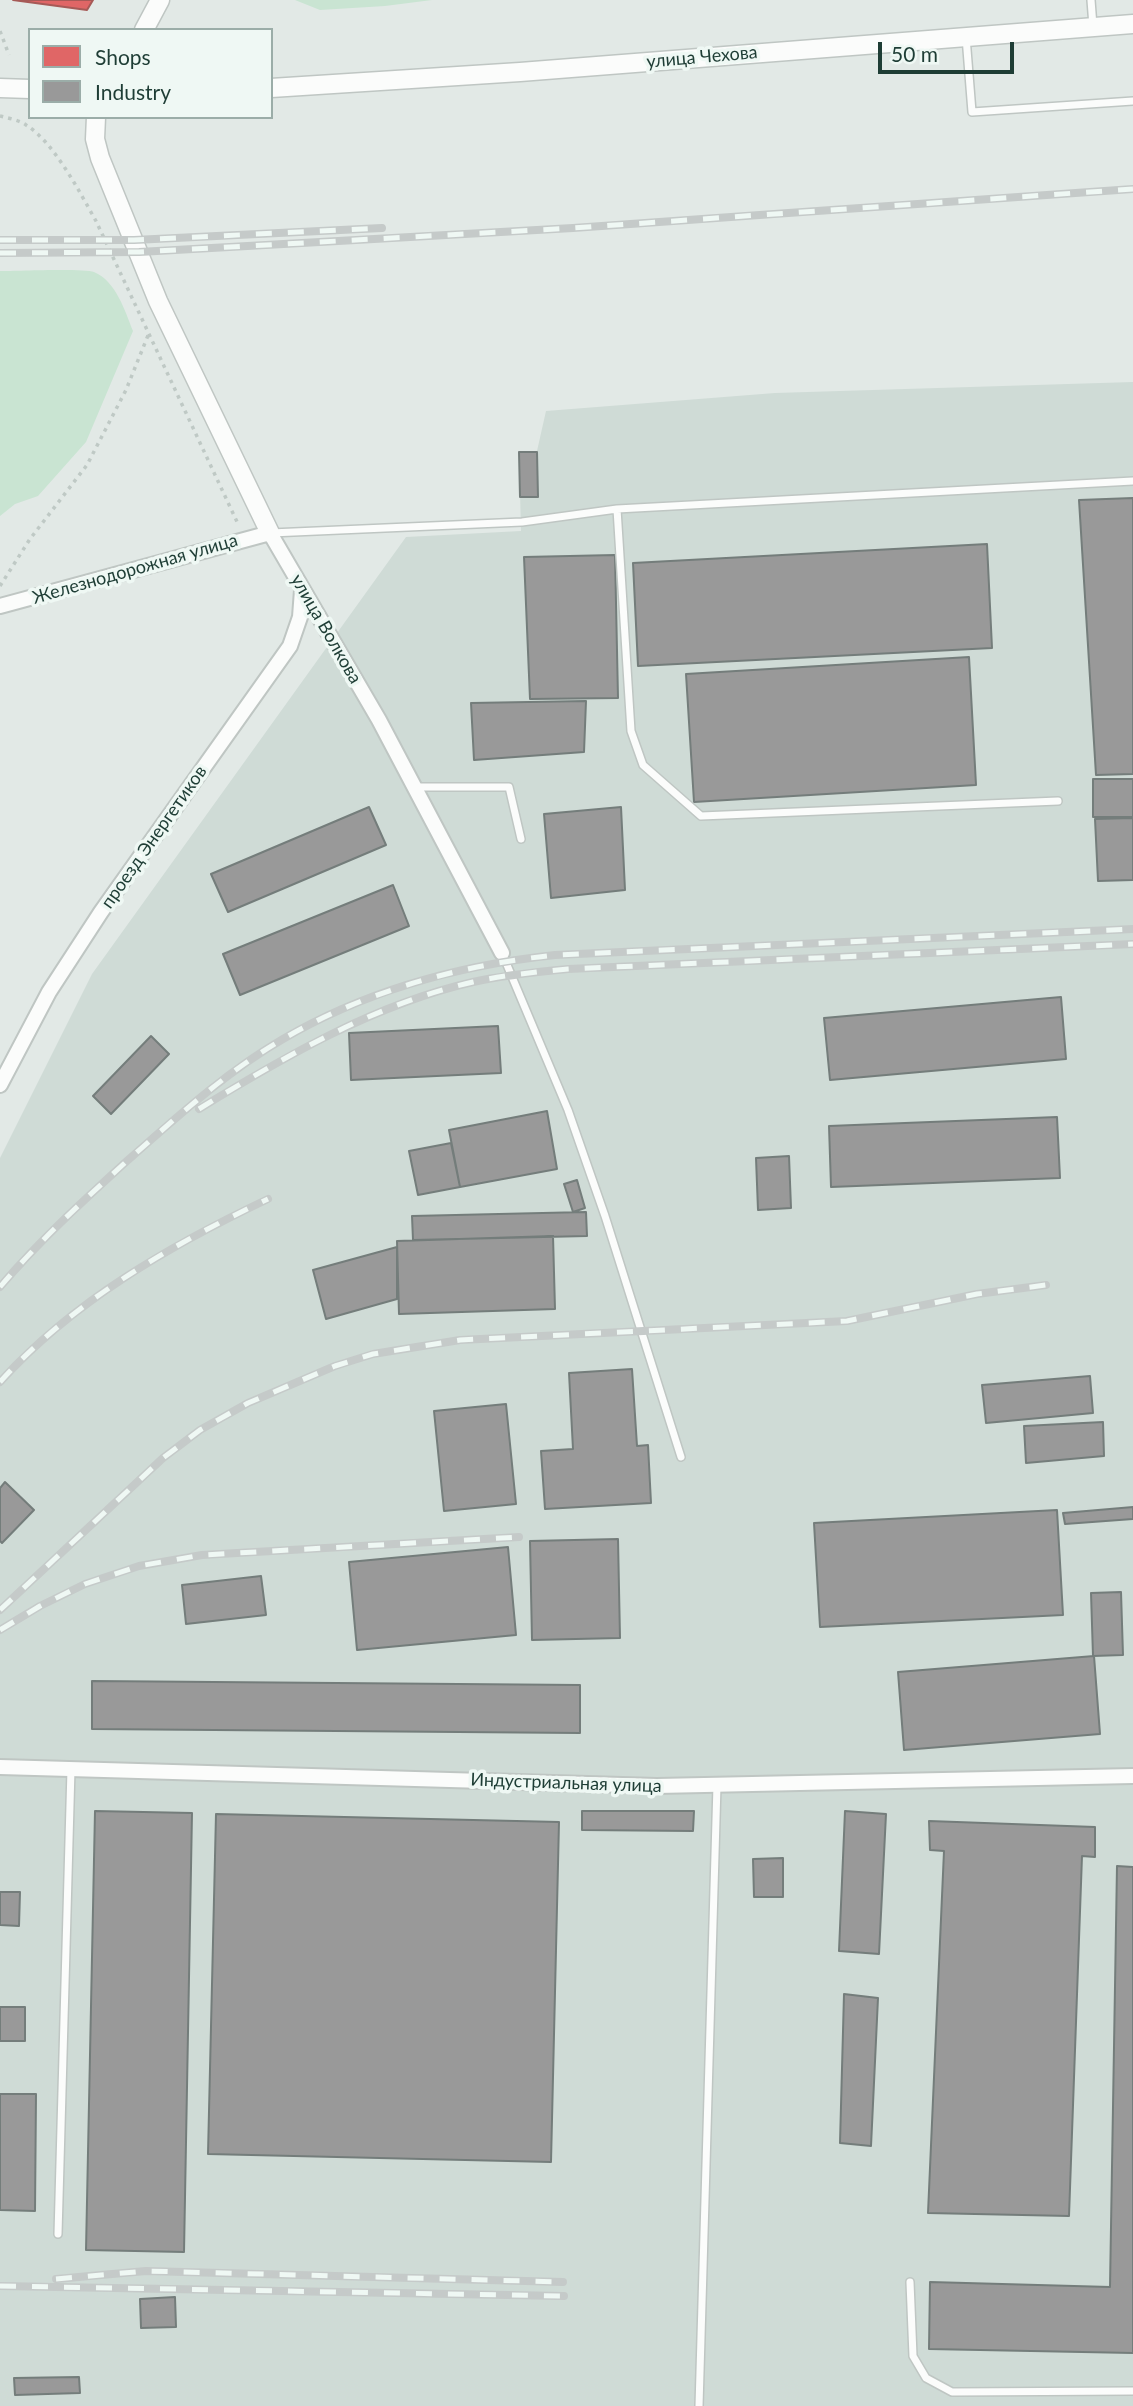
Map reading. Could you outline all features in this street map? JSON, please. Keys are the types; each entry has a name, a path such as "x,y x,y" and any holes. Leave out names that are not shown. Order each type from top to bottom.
{"street":[{"path":"145,28 160,0"},
{"name":"улица Чехова","path":"273,88 520,72 1133,24"},
{"path":"0,88 28,89"},
{"name":"улица Волкова","path":"96,119 95,139 100,158 158,300 271,533 379,720 502,953"},
{"name":"Железнодорожная улица","path":"0,606 244,538 271,533"},
{"name":"проезд Энергетиков","path":"0,1086 50,992 101,912 290,646 300,617 302,590"},
{"name":"Индустриальная улица","path":"0,1767 657,1786 1133,1776"}],"lane":[{"path":"1091,0 1093,26"},
{"path":"966,36 972,112 1133,101"},
{"path":"271,533 522,522 617,509 1133,481"},
{"path":"617,509 631,732 643,765 701,816 1058,801"},
{"path":"415,787 509,788 521,839"},
{"path":"502,953 568,1110 605,1216 681,1457"},
{"path":"58,2234 71,1768"},
{"path":"699,2406 717,1785"},
{"path":"910,2282 909,2316 913,2356 926,2378 952,2392 1133,2391"}],"path":[{"path":"0,31 9,55"},
{"path":"0,116 26,125 50,148 70,175 96,221 244,538"},
{"path":"0,586 30,539 87,465 127,390 149,334 158,300"}],"shaded area":[{"path":"1133,382 1133,2406 0,2406 0,1158 92,974 406,537 521,531 519,452 537,451 546,411 775,393"}],"green space":[{"path":"295,0 432,0 320,10"},
{"path":"0,271 94,272 102,276 114,289 133,331 86,442 38,496 15,504 0,516"}],"building: Shops":[{"path":"13,0 93,0 87,10"}],"building: Industry":[{"path":"519,452 537,452 538,497 520,497"},
{"path":"1133,498 1133,774 1096,775 1079,500"},
{"path":"987,544 992,648 638,666 633,563"},
{"path":"615,555 618,698 530,699 524,557"},
{"path":"969,657 976,785 694,802 686,674"},
{"path":"586,701 584,752 474,760 471,703"},
{"path":"1093,779 1133,779 1133,817 1093,817"},
{"path":"369,807 386,845 228,912 211,874"},
{"path":"621,807 625,890 551,898 544,814"},
{"path":"1133,818 1133,880 1098,881 1095,819"},
{"path":"393,885 409,926 240,995 223,954"},
{"path":"1061,997 1066,1059 830,1080 824,1018"},
{"path":"498,1026 501,1073 351,1080 349,1033"},
{"path":"151,1036 169,1054 111,1114 93,1096"},
{"path":"547,1111 557,1169 460,1187 449,1130"},
{"path":"1057,1117 1060,1178 831,1187 829,1126"},
{"path":"451,1143 460,1187 418,1195 409,1151"},
{"path":"789,1156 791,1208 758,1210 756,1158"},
{"path":"577,1180 585,1208 573,1212 564,1184"},
{"path":"586,1212 587,1236 413,1240 412,1216"},
{"path":"553,1236 555,1309 399,1314 397,1241"},
{"path":"397,1247 397,1299 326,1319 313,1270"},
{"path":"632,1369 637,1446 648,1445 651,1503 545,1509 541,1451 573,1449 569,1373"},
{"path":"1090,1376 1093,1413 986,1423 982,1385"},
{"path":"506,1404 516,1504 444,1511 434,1411"},
{"path":"1103,1422 1104,1456 1026,1463 1024,1426"},
{"path":"5,1482 34,1510 2,1543 0,1488"},
{"path":"1133,1507 1133,1519 1065,1524 1063,1513"},
{"path":"1057,1510 1063,1615 820,1627 814,1523"},
{"path":"618,1539 620,1638 532,1640 530,1541"},
{"path":"508,1547 516,1635 357,1650 349,1562"},
{"path":"261,1576 266,1615 186,1624 182,1585"},
{"path":"1121,1592 1123,1655 1093,1656 1091,1593"},
{"path":"1094,1656 1100,1734 904,1750 898,1672"},
{"path":"92,1681 580,1685 580,1733 92,1729"},
{"path":"95,1811 192,1813 184,2252 86,2250"},
{"path":"582,1811 694,1811 693,1831 582,1830"},
{"path":"845,1811 886,1814 879,1954 839,1951"},
{"path":"216,1814 559,1822 551,2162 208,2154"},
{"path":"929,1821 1095,1827 1095,1857 1082,1856 1069,2216 928,2213 944,1851 930,1850"},
{"path":"783,1858 783,1897 754,1897 753,1859"},
{"path":"1117,1866 1133,1867 1133,2353 929,2349 930,2282 1110,2287"},
{"path":"0,1892 20,1892 19,1926 0,1925"},
{"path":"844,1994 878,1998 871,2146 840,2143"},
{"path":"0,2007 25,2007 25,2041 0,2041"},
{"path":"0,2094 36,2094 35,2211 0,2210"},
{"path":"175,2297 176,2327 141,2328 140,2299"},
{"path":"79,2377 80,2393 15,2395 14,2378"}],"railway":[{"path":"0,253 139,252 573,228 1133,189"},
{"path":"0,240 134,240 382,228"},
{"path":"0,1287 46,1237 111,1175 222,1080 262,1052 314,1022 380,994 414,983 484,966 555,955 1133,929"},
{"path":"199,1109 297,1052 366,1018 437,992 496,977 568,969 1133,944"},
{"path":"0,1382 59,1326 125,1277 195,1236 268,1199"},
{"path":"0,1610 163,1458 200,1430 248,1403 335,1366 373,1354 460,1340 847,1321 977,1294 1046,1285"},
{"path":"0,1630 85,1584 139,1566 202,1555 519,1537"},
{"path":"56,2279 146,2271 563,2282"},
{"path":"0,2286 564,2296"}]}
